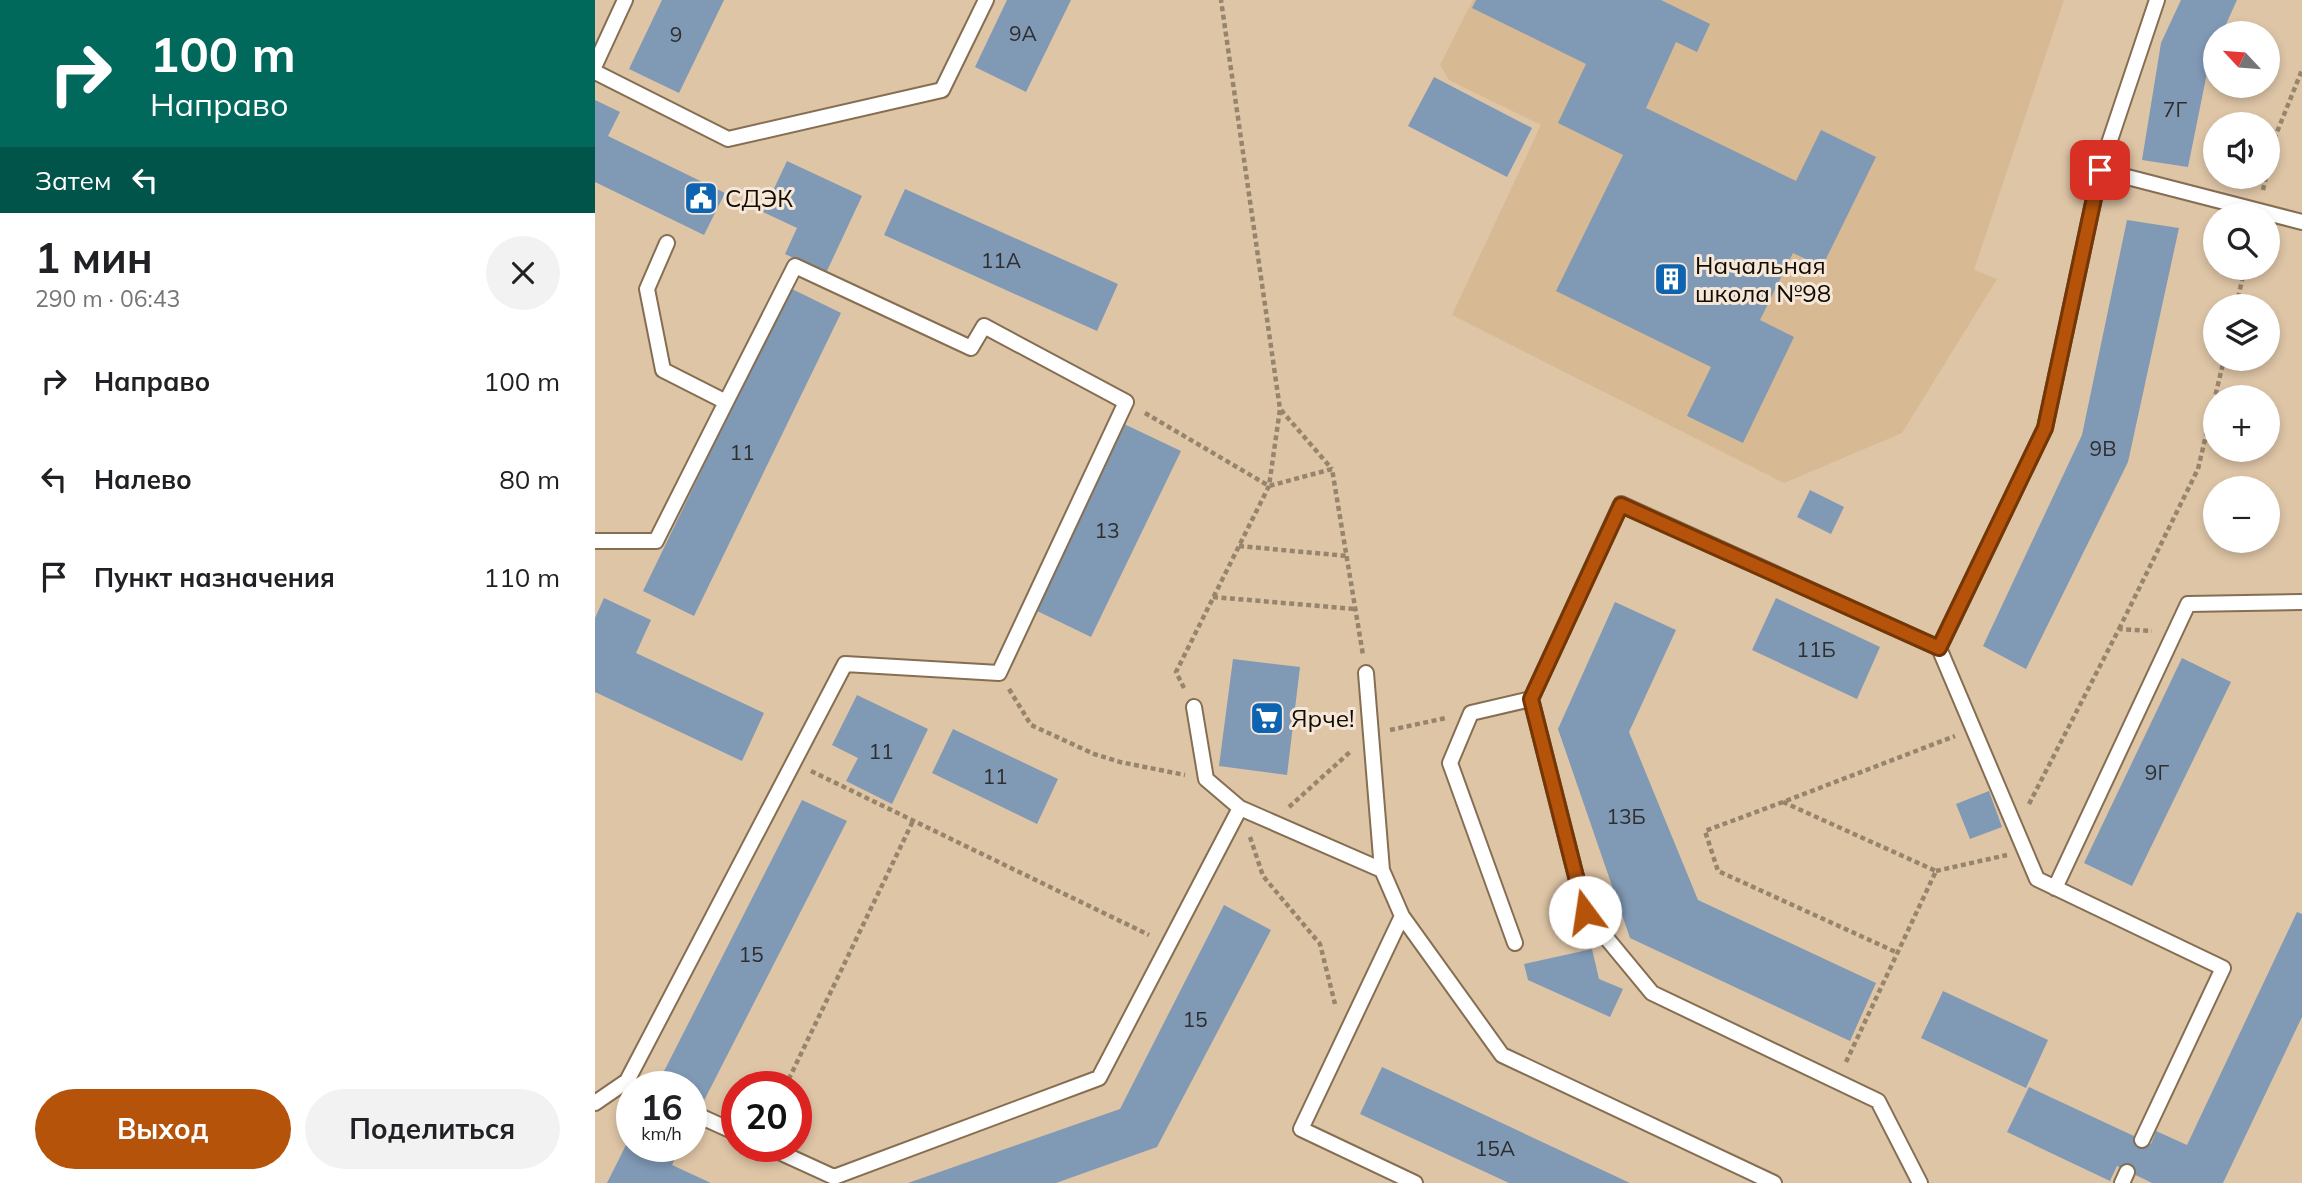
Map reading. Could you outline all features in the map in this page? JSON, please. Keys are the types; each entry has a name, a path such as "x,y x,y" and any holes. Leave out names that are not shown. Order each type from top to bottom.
{"lane":[{"path":"595,65 625,0"},
{"path":"595,72 728,139 942,90 986,0"},
{"path":"1939,648 2045,428 2100,170 2157,0"},
{"path":"2100,170 2302,222"},
{"path":"667,243 647,289 663,370 726,402"},
{"path":"595,541 656,541 795,266 971,348 985,326 1126,402 999,673 845,664 639,1071"},
{"path":"1920,1183 1878,1101 1652,993 1585,912 1531,699 1621,505 1939,648 2037,879 2223,968 2142,1140"},
{"path":"2055,888 2188,604 2302,602"},
{"path":"1366,673 1382,870 1402,916 1502,1055 1774,1183"},
{"path":"1515,943 1450,763 1471,713 1531,699"},
{"path":"1194,708 1206,779 1240,808 1382,870"},
{"path":"801,1162 834,1177 1099,1078 1240,808"},
{"path":"1402,916 1301,1129 1415,1183"},
{"path":"595,1103 616,1092"}],"path":[{"path":"1194,708 1176,672 1269,486 1280,409 1221,0"},
{"path":"2280,125 2302,70"},
{"path":"2028,805 2198,469 2221,371"},
{"path":"1126,402 1269,486 1332,469"},
{"path":"1280,409 1332,469 1366,673"},
{"path":"1239,546 1347,556"},
{"path":"1213,597 1355,610"},
{"path":"2119,629 2176,632"},
{"path":"999,673 1031,725 1094,754 1120,762 1206,779"},
{"path":"1898,954 1717,872 1705,831 1973,729"},
{"path":"793,763 1169,944"},
{"path":"1783,802 1936,871 2025,851"},
{"path":"1240,808 1263,876 1319,944 1344,1038"},
{"path":"794,1071 913,821"},
{"path":"1837,1081 1936,871"}],"shaded area":[{"path":"1473,0 2064,0 1974,270 1997,279 1902,433 1784,483 1452,315 1541,125 1449,80 1440,65"}],"building":[{"path":"662,0 724,0 679,93 629,69"},
{"path":"1007,0 1071,0 1026,92 975,67"},
{"name":"Начальная школа №98","path":"1476,0 1661,0 1710,24 1697,52 1676,42 1646,108 1796,181 1821,130 1876,157 1822,267 1793,253 1760,320 1794,337 1743,443 1687,416 1711,367 1556,291 1623,155 1558,123 1586,64 1472,8"},
{"path":"2181,0 2237,0 2227,21 2203,21 2203,93 2188,167 2142,160 2161,43"},
{"path":"1434,77 1532,128 1507,177 1408,126"},
{"path":"595,100 620,112 608,136 725,193 704,235 595,182"},
{"path":"787,161 862,196 826,273 785,254 797,228 763,212"},
{"path":"905,189 1118,284 1097,331 884,235"},
{"path":"2127,220 2179,228 2128,462 2026,669 1983,646 2082,435"},
{"path":"790,288 841,313 694,616 643,591"},
{"path":"1124,424 1181,451 1091,637 1033,609"},
{"path":"1810,490 1844,507 1831,534 1797,517"},
{"path":"604,598 651,620 636,653 764,713 742,761 595,692 595,618"},
{"path":"1776,598 1880,647 1857,699 1752,650"},
{"path":"1615,602 1676,630 1629,732 1698,900 1876,983 1850,1041 1630,938 1558,729"},
{"path":"2182,658 2231,682 2132,886 2084,863"},
{"path":"1233,659 1300,667 1287,775 1219,766"},
{"path":"857,695 928,729 892,804 846,781 858,758 832,745"},
{"path":"953,729 1058,779 1037,824 932,773"},
{"path":"1989,791 2002,827 1970,839 1956,804"},
{"path":"802,800 847,821 707,1095 707,1071 664,1071"},
{"path":"1224,905 1271,930 1157,1147 1056,1183 908,1183 1120,1109"},
{"path":"2297,912 2302,914 2302,1017 2223,1183 2152,1183 2117,1166 2110,1181 2007,1132 2029,1087 2151,1144 2156,1131 2187,1145"},
{"path":"1592,949 1599,979 1623,989 1610,1017 1528,980 1524,964"},
{"path":"1943,991 2048,1040 2026,1088 1921,1038"},
{"path":"1382,1067 1630,1183 1509,1183 1360,1114"},
{"path":"618,1162 673,1162 672,1165 711,1183 607,1183"}],"place":[{"name":"СДЭК","path":"701,198"},
{"name":"Начальная школа №98","path":"1671,279"},
{"name":"Ярче!","path":"1267,718"}],"route":[{"path":"1585,912 1531,699 1621,505 1939,648 2045,428 2100,170"}]}
